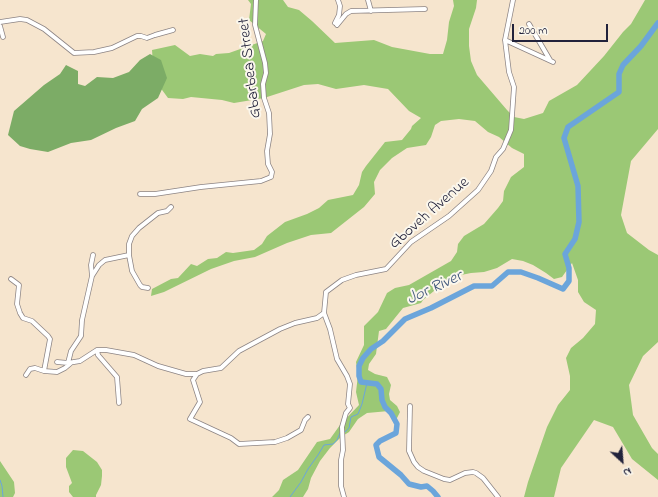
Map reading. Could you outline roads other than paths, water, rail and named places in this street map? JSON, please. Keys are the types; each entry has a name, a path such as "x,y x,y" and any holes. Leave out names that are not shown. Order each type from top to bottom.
{"street":[{"name":"Gbarbea Street","path":"140,194 155,194 187,188 261,181 268,179 272,175 268,164 267,151 270,134 269,113 264,98 263,84 266,73 265,62 255,25 256,0"},
{"path":"338,0 340,6 335,23 338,24 346,14 351,11 425,9"},
{"path":"368,0 371,11"},
{"name":"Gboveh Avenue","path":"344,497 341,486 341,460 343,450 342,427 346,413 350,408 348,404 350,384 337,359 330,329 324,313 326,292 342,280 356,275 386,269 411,242 449,216 478,190 491,171 496,157 503,150 511,130 514,87 508,72 505,40 513,0"},
{"path":"0,22 20,19 27,20 44,29 74,53 94,52 112,48 137,36 147,38 155,34 173,30"},
{"path":"505,40 551,61 529,24"},
{"path":"0,26 3,37"},
{"path":"148,288 142,287 135,278 129,255 129,244 132,236 158,213 167,211 171,207"},
{"path":"26,376 30,369 35,368 44,371 57,372 65,368 70,363 71,351 81,336 82,320 92,276 99,265 105,260 129,255"},
{"path":"92,276 90,265 93,256"},
{"path":"11,279 19,285 17,304 23,318 32,321 50,339 44,371"},
{"path":"57,362 70,363 80,361 97,350 106,350 134,355 158,366 186,374 197,374 203,371 221,368 239,351 280,329 295,323 317,318 324,313"},
{"path":"97,350 98,355 116,377 119,403"},
{"path":"197,374 193,380 200,402 190,419 231,438 239,444 275,442 299,432 308,417"},
{"path":"410,406 409,451 418,467 424,471 450,480 466,473 476,472 483,478 498,497"}],"waterway":[{"name":"Jor River","path":"438,497 427,486 421,487 409,484 401,475 379,457 376,445 380,441 396,433 397,424 391,413 385,407 382,400 381,389 377,384 361,382 359,376 359,366 363,358 371,349 383,341 405,319 431,308 474,286 492,286 508,272 521,272 563,289 569,281 569,268 565,254 575,239 579,222 578,186 564,138 568,127 619,92 619,74 623,65 641,46 658,23"},
{"path":"344,433 349,428 351,417 358,414 362,404 367,383 361,382"},
{"path":"290,497 324,445 333,444 337,440 340,433"},
{"path":"0,480 3,497"}]}
